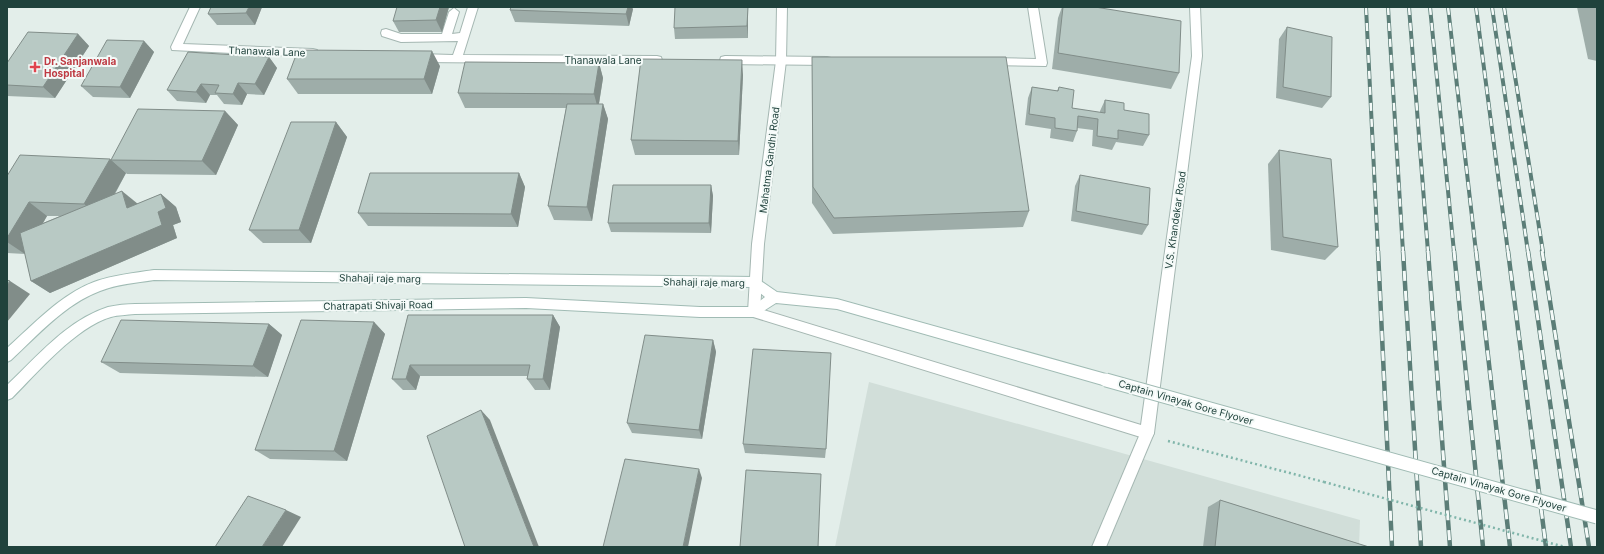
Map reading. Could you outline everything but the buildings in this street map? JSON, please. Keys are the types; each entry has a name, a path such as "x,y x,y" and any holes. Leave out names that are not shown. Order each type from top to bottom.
{"street":[{"name":"Thanawala Lane","path":"195,7 176,47 324,54"},
{"path":"457,59 474,7"},
{"name":"Mahatma Gandhi Road","path":"754,312 758,244 781,61 782,7"},
{"path":"978,62 1042,63 1033,7"},
{"name":"V.S. Khandekar Road","path":"1099,547 1147,433 1197,56 1195,7"},
{"path":"446,38 454,12"},
{"path":"386,33 401,38 464,38"},
{"name":"Thanawala Lane","path":"410,57 457,59 670,60"},
{"path":"718,60 836,61"},
{"name":"Shahaji raje marg","path":"7,356 70,300 92,289 117,280 154,275 755,282 774,297"},
{"path":"754,312 774,297"},
{"name":"Captain Vinayak Gore Flyover","path":"774,297 837,304 858,309 1597,517"},
{"name":"Chatrapati Shivaji Road","path":"7,394 85,322 108,312 526,303 700,312 754,312 1147,433"}],"path":[{"path":"1147,433 1183,446 1324,482 1565,547"}],"shaded area":[{"path":"869,382 1360,520 1359,547 835,547"}],"railway":[{"path":"1366,7 1378,252"},
{"path":"1388,7 1403,252"},
{"path":"1409,7 1428,252"},
{"path":"1430,7 1454,252"},
{"path":"1448,7 1476,252"},
{"path":"1476,7 1508,252"},
{"path":"1492,7 1528,252"},
{"path":"1504,7 1543,252"},
{"path":"1378,251 1392,547"},
{"path":"1403,251 1421,547"},
{"path":"1428,251 1450,547"},
{"path":"1454,251 1483,547"},
{"path":"1476,251 1510,547"},
{"path":"1508,251 1546,547"},
{"path":"1528,251 1571,547"},
{"path":"1542,251 1589,547"}],"place":[{"name":"Dr. Sanjanwala Hospital","path":"35,67"}]}
